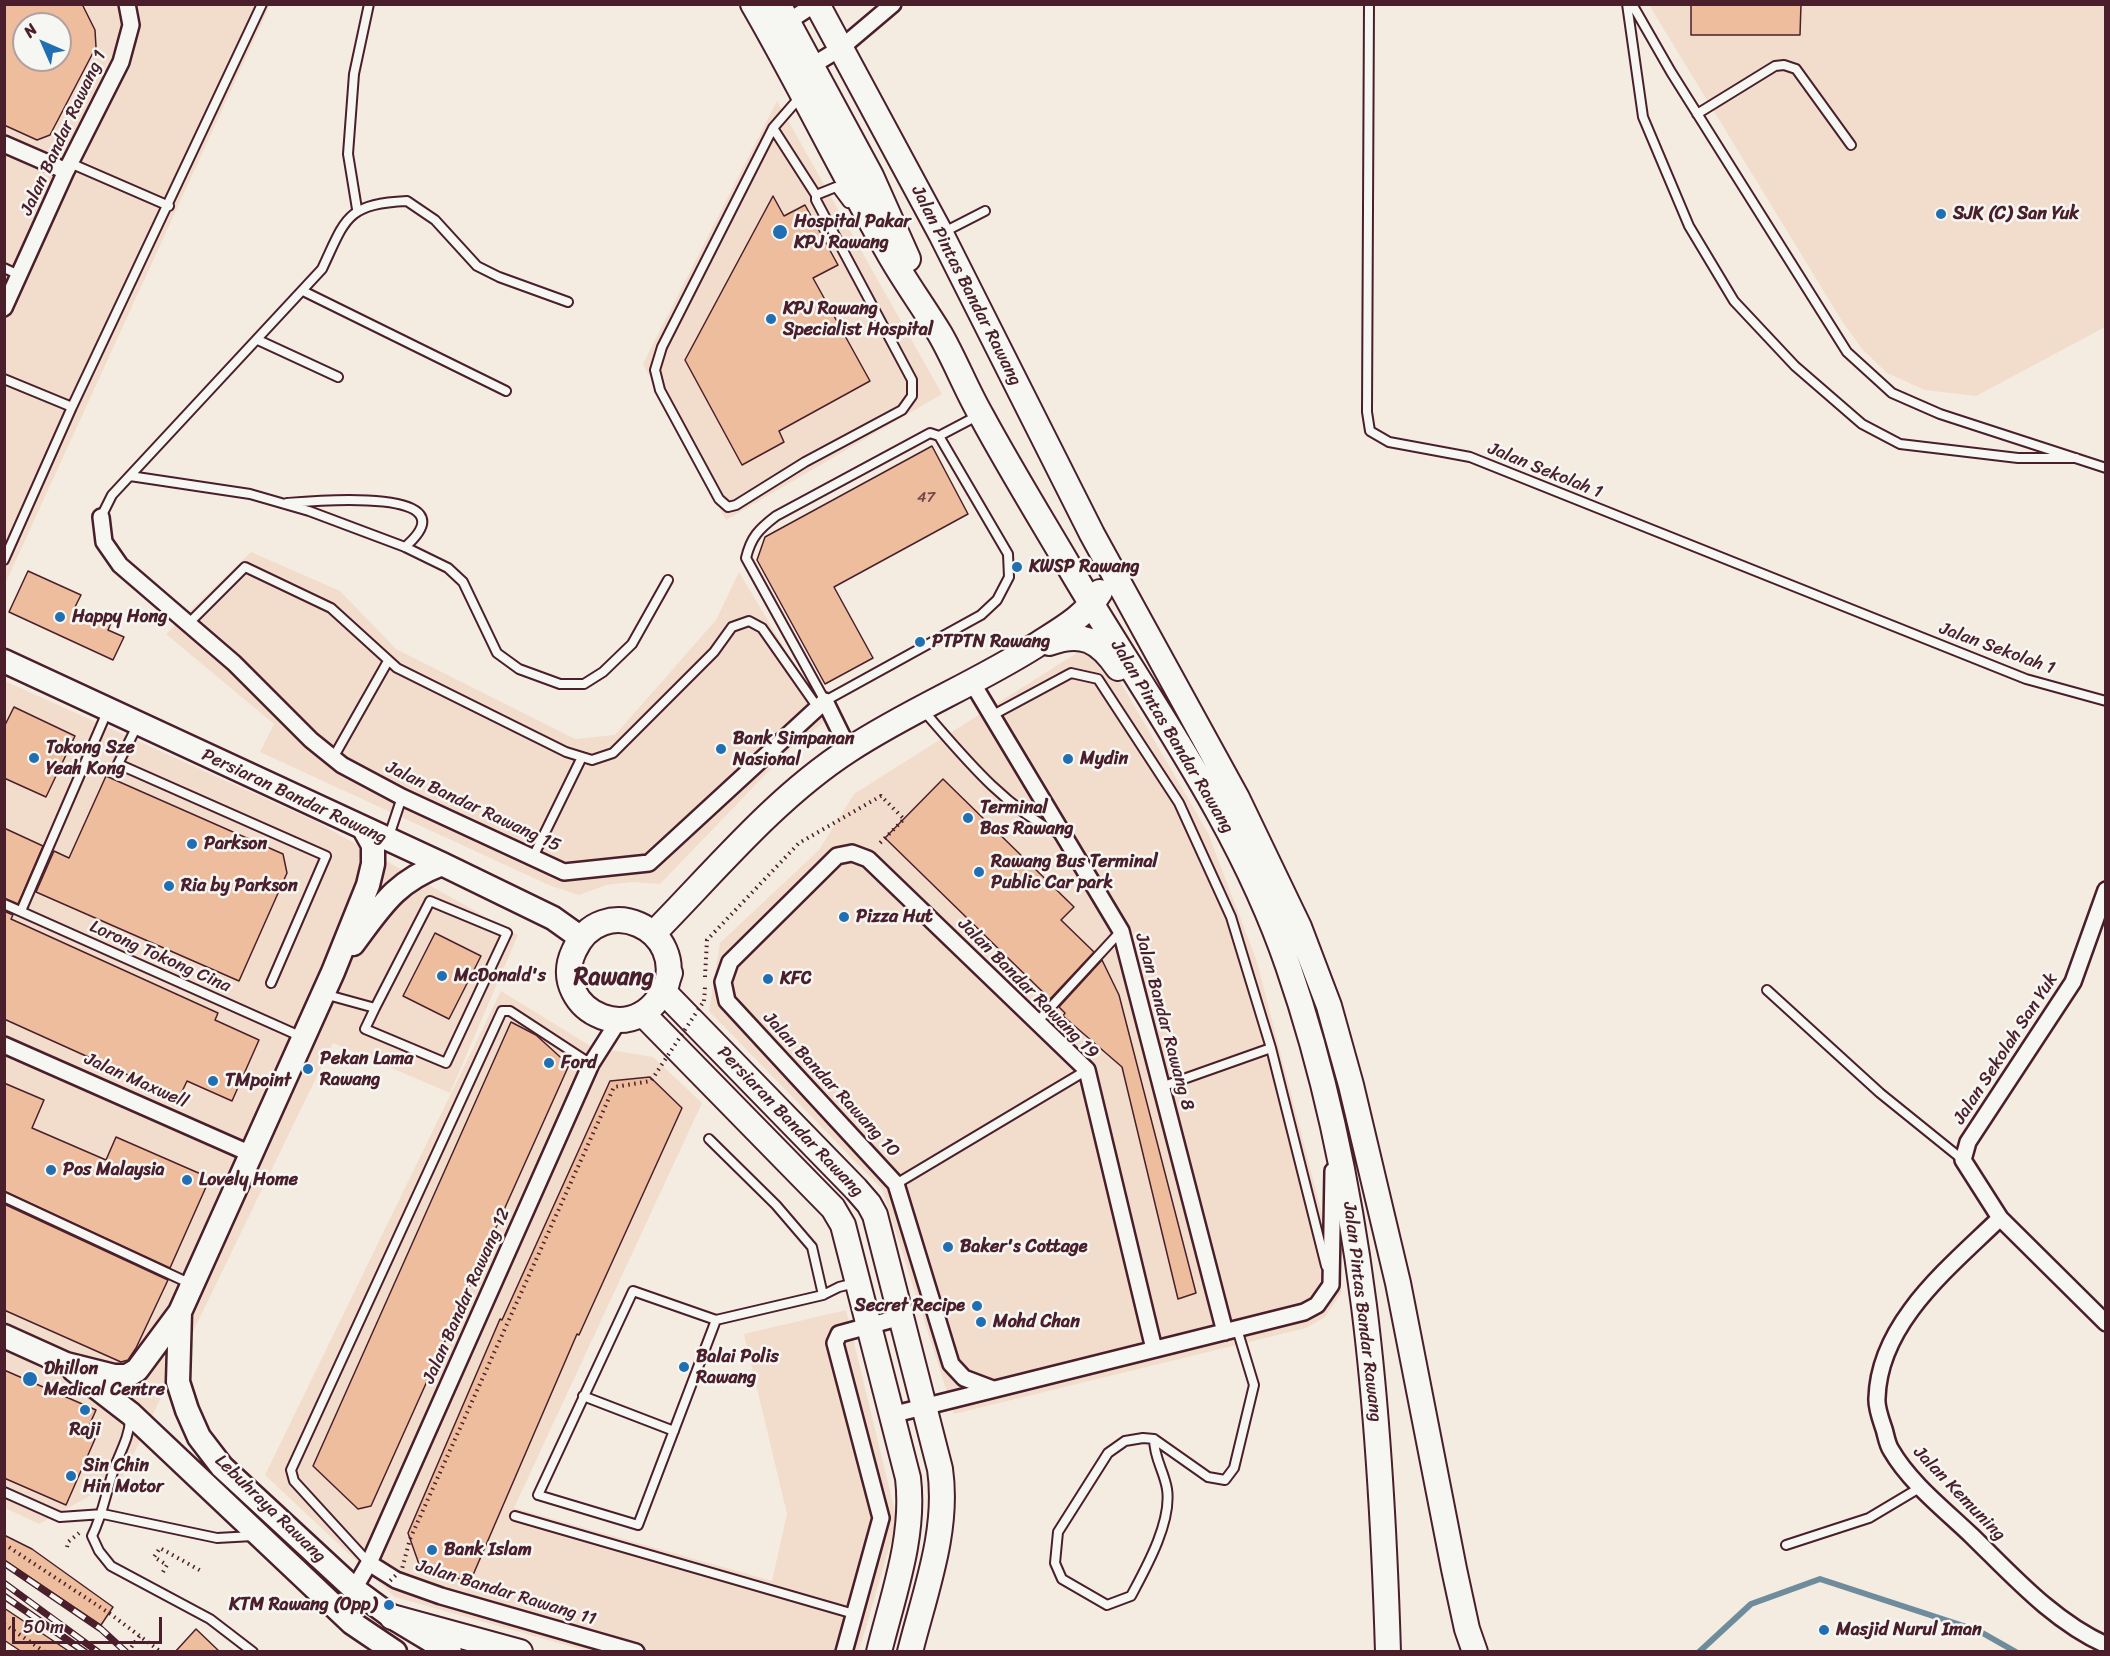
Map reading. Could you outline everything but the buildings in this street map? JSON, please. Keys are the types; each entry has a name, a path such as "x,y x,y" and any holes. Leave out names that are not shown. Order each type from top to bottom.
{"main road":[{"name":"Jalan Pintas Bandar Rawang","path":"753,4 888,252 941,335 980,414 1092,606 1170,728 1226,824 1287,963 1332,1124 1356,1245 1373,1381 1384,1515 1388,1652"},
{"name":"Jalan Pintas Bandar Rawang","path":"816,4 941,234 1092,534 1268,860 1299,927 1329,1006 1352,1084 1398,1283 1454,1569 1467,1629 1475,1652"},
{"path":"783,13 872,176 941,335"},
{"path":"654,933 791,793 849,750 922,709 973,684 1071,623 1092,606 1102,588 1092,534"},
{"path":"1020,655 1067,637 1087,639 1099,645 1120,672 1201,804 1240,856"},
{"path":"617,920 632,921 654,933 668,957 667,983 656,1005 643,1014 619,1020 604,1018 590,1011 575,994 569,967 573,952 581,938 602,923 617,920"},
{"name":"Persiaran Bandar Rawang","path":"667,983 869,1204 875,1215 944,1495 943,1520 910,1652"},
{"name":"Persiaran Bandar Rawang","path":"643,1014 833,1208 843,1225 908,1478 911,1503 909,1531 879,1652"},
{"path":"921,1652 922,1606"},
{"path":"392,1617 520,1652"}],"street":[{"name":"Jalan Bandar Rawang 1","path":"4,308 68,167 121,62 131,25 127,4"},
{"path":"783,13 816,4"},
{"path":"813,65 841,48 893,4"},
{"path":"4,144 68,167"},
{"name":"Jalan Bandar Rawang 15","path":"101,517 104,542 120,565 234,663 311,740 333,758 402,797 564,872 649,863 821,705"},
{"name":"Persiaran Bandar Rawang","path":"4,661 442,864 553,918 581,938"},
{"name":"Jalan Bandar Rawang 8","path":"973,684 1121,931 1161,1087 1231,1330"},
{"path":"821,705 849,750"},
{"path":"4,1336 66,1364 114,1376 127,1376 137,1370 180,1312 333,972 368,885 373,864 373,845 364,829"},
{"name":"Jalan Bandar Rawang 10","path":"868,859 852,853 837,856 730,962 723,982 727,1001 896,1184 951,1364 964,1378 993,1389"},
{"name":"Jalan Bandar Rawang 19","path":"868,859 1087,1070 1154,1349"},
{"path":"333,972 386,901 414,875 442,864"},
{"name":"Jalan Sekolah San Yuk","path":"1963,1160 1968,1142 2073,982 2106,891"},
{"name":"Jalan Bandar Rawang 12","path":"354,1589 369,1563 591,1064 619,1020"},
{"name":"Jalan Maxwell","path":"4,1045 251,1154"},
{"path":"891,1415 1304,1312 1317,1305 1331,1285 1334,1216 1332,1124"},
{"path":"1963,1160 2000,1218 2103,1315"},
{"name":"Jalan Kemuning","path":"2000,1218 1940,1277 1902,1323 1885,1359 1876,1399 1882,1424 1890,1449 1921,1487 2041,1603 2092,1639 2106,1645"},
{"name":"Lebuhraya Rawang","path":"180,1312 178,1382 199,1437 222,1467 354,1589 392,1617 450,1652"},
{"path":"844,1652 881,1518 835,1342 839,1335 901,1317"},
{"name":"Lebuhraya Rawang","path":"66,1364 131,1414 352,1623 395,1652"},
{"name":"Jalan Bandar Rawang 11","path":"369,1563 396,1580 441,1596 636,1652"}],"lane":[{"path":"4,560 72,407 169,206 262,4"},
{"path":"357,209 348,154 354,74 369,4"},
{"name":"Jalan Sekolah 1","path":"1369,4 1367,412 1370,431 1389,442 1470,457 2026,679 2106,701"},
{"path":"1630,4 1827,324 1847,352 1892,393 1940,414 2106,468"},
{"path":"1630,4 1643,117 1689,226 1734,301 1795,366 1862,424 1900,444 2018,458 2076,459"},
{"path":"1697,114 1775,66 1784,65 1796,69 1851,145"},
{"path":"773,128 816,195 816,200 912,380 912,396 902,410 805,462 736,505 728,507 719,499 665,400 655,370 662,347 773,128 803,94"},
{"path":"68,167 169,206"},
{"path":"816,195 836,186 853,213"},
{"path":"101,517 112,495 322,269 342,226 357,209 407,201 435,220 477,266 508,281 568,302"},
{"path":"941,234 986,211"},
{"path":"4,268 19,275"},
{"path":"303,291 506,391"},
{"path":"917,314 941,335"},
{"path":"258,340 338,377"},
{"path":"4,379 72,407"},
{"path":"939,436 980,414"},
{"path":"930,433 939,436 1008,554 1009,577 998,600 981,615 821,705 746,558 750,543 758,529 776,516 930,433"},
{"path":"130,476 250,494 405,547 448,568 463,582 497,653 519,669 560,684 584,684 603,672 632,644 668,580"},
{"path":"279,503 362,499 405,503 418,513 422,524 419,535 405,547"},
{"path":"188,624 245,567 331,608 397,668 592,760 613,753 714,652 732,627 749,621 762,628 821,705"},
{"path":"333,758 388,661"},
{"path":"993,715 1071,673 1098,679 1179,803 1231,917 1271,1048 1331,1285"},
{"path":"922,709 978,773 1031,820 1066,838"},
{"path":"21,911 108,710"},
{"path":"138,725 118,764 326,856 271,983"},
{"path":"533,857 582,757"},
{"path":"388,839 402,797"},
{"path":"430,901 507,933 446,1063 365,1029 375,1008 430,901"},
{"name":"Lorong Tokong Cina","path":"4,904 303,1037"},
{"path":"1037,1022 1121,931"},
{"path":"1767,990 1880,1093 1963,1160"},
{"path":"323,993 375,1008"},
{"path":"369,1563 294,1481 291,1470 502,1011 510,1011 591,1064"},
{"path":"1161,1087 1271,1048"},
{"path":"896,1184 1087,1070"},
{"path":"709,1139 777,1205 812,1247 823,1295"},
{"path":"4,1197 192,1284"},
{"path":"716,1320 639,1525 538,1495 633,1291 716,1320 823,1295 839,1287 857,1283"},
{"path":"1154,1439 1154,1454 1167,1490 1166,1508 1153,1555 1131,1596 1107,1605 1062,1579 1055,1563 1058,1532 1108,1453 1125,1441 1154,1439 1208,1477 1225,1480 1234,1468 1254,1385 1231,1330"},
{"path":"583,1396 674,1431"},
{"path":"131,1414 129,1434 114,1470 103,1514 92,1536 99,1551 111,1566 210,1619 253,1652"},
{"path":"1786,1545 1869,1518 1921,1487"},
{"path":"4,1492 60,1518 103,1514 216,1538 259,1536"},
{"path":"515,1516 854,1614"}],"path":[{"path":"386,1585 402,1569 410,1539 614,1087 651,1081 704,1001 707,939 799,843 880,796 904,819 884,837 868,859"},
{"path":"4,1544 140,1635 161,1652"},
{"path":"163,1572 167,1565 154,1557 160,1548 203,1572"},
{"path":"4,1624 45,1652"},
{"path":"128,1652 140,1635"}],"shaded area":[{"path":"5,5 270,5 5,584"},
{"name":"SJK (C) San Yuk","path":"1649,5 2105,5 2105,327 1976,396 1925,390 1887,373 1862,349 1842,321"},
{"name":"Hospital Pakar KPJ Rawang","path":"777,101 942,394 726,520 643,364"},
{"path":"251,552 340,591 396,649 575,739 615,735 716,620 739,572 827,720 792,747 660,884 632,882 606,885 579,895 551,886 260,752 274,724 166,634"},
{"path":"1083,649 1118,678 1208,833 1257,962 1342,1292 1325,1317 1306,1328 954,1414 882,1189 709,1011 720,943 819,850 854,794"},
{"name":"Pekan Lama Rawang","path":"5,681 315,821 518,935 450,1093 333,1043 122,1478 39,1524 5,1508"},
{"path":"501,991 592,1047 653,1057 702,1103 514,1508 772,1581 787,1514 744,1334 846,1310 897,1520 859,1651 587,1651 395,1597 265,1475"}],"waterway":[{"path":"1699,1652 1751,1604 1820,1579 1979,1631 2016,1652"}],"railway":[{"path":"4,1563 101,1629 126,1652"},
{"path":"4,1583 98,1652"},
{"path":"4,1596 85,1652"}],"place":[{"name":"SJK (C) San Yuk","path":"1941,214"},
{"name":"Hospital Pakar KPJ Rawang","path":"780,232"},
{"name":"KPJ Rawang Specialist Hospital","path":"771,319"},
{"name":"KWSP Rawang","path":"1017,567"},
{"name":"Happy Hong","path":"60,617"},
{"name":"PTPTN Rawang","path":"920,642"},
{"name":"Bank Simpanan Nasional","path":"721,749"},
{"name":"Tokong Sze Yeah Kong","path":"34,758"},
{"name":"Mydin","path":"1068,759"},
{"name":"Terminal Bas Rawang","path":"968,818"},
{"name":"Parkson","path":"192,844"},
{"name":"Rawang Bus Terminal Public Car park","path":"979,872"},
{"name":"Ria by Parkson","path":"169,886"},
{"name":"Pizza Hut","path":"844,917"},
{"name":"McDonald's","path":"442,976"},
{"name":"KFC","path":"768,979"},
{"name":"Ford","path":"549,1063"},
{"name":"Pekan Lama Rawang","path":"308,1069"},
{"name":"TMpoint","path":"213,1081"},
{"name":"Pos Malaysia","path":"51,1170"},
{"name":"Lovely Home","path":"187,1180"},
{"name":"Baker's Cottage","path":"948,1247"},
{"name":"Secret Recipe","path":"977,1306"},
{"name":"Mohd Chan","path":"981,1322"},
{"name":"Balai Polis Rawang","path":"684,1367"},
{"name":"Dhillon Medical Centre","path":"30,1379"},
{"name":"Raji","path":"85,1410"},
{"name":"Sin Chin Hin Motor","path":"71,1476"},
{"name":"Bank Islam","path":"432,1550"},
{"name":"KTM Rawang (Opp)","path":"389,1605"},
{"name":"Masjid Nurul Iman","path":"1824,1630"}],"district":[{"name":"Rawang","path":"614,978"}]}
